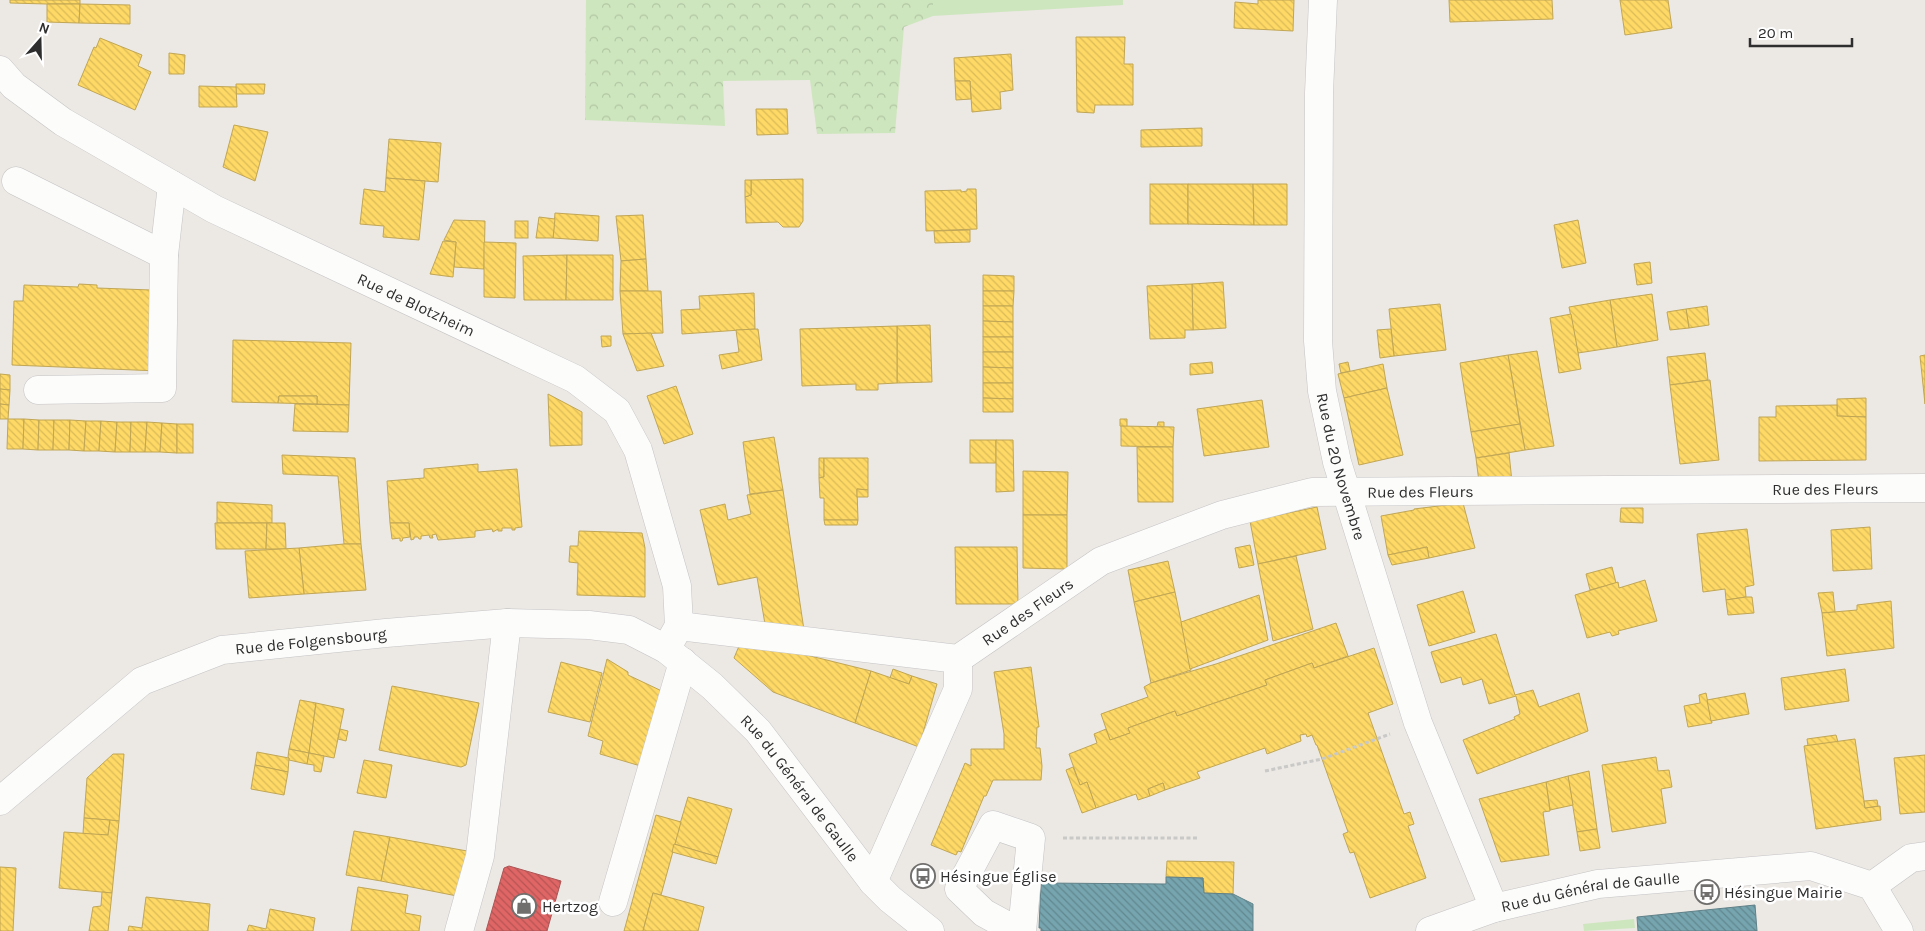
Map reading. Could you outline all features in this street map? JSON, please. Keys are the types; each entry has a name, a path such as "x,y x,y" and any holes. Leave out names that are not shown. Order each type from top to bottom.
{"street":[{"name":"Rue du 20 Novembre","path":"1323,0 1318,93 1318,341 1322,391 1337,462 1418,723 1494,908"},
{"name":"Rue de Blotzheim","path":"0,70 14,86 63,122 214,209 575,379 617,411 638,450 677,586 676,646 613,902"},
{"path":"16,181 164,255"},
{"path":"38,390 162,388 164,255 172,185"},
{"name":"Rue des Fleurs","path":"958,659 1101,561 1222,514 1312,492 1925,488"},
{"path":"459,931 480,856 507,624"},
{"name":"Rue de Folgensbourg","path":"0,802 142,681 222,650 386,633 507,624 589,625 629,630 676,646"},
{"path":"676,646 958,659 958,690 873,882"},
{"name":"Rue du Général de Gaulle","path":"676,646 712,686 758,731 873,882 890,899 930,931"},
{"path":"1017,931 977,922 959,889 993,825 1031,838 1022,931"},
{"path":"1899,931 1872,886 1911,858 1925,856"},
{"name":"Rue du Général de Gaulle","path":"1430,931 1494,908 1598,884 1811,866 1872,886"}],"path":[{"path":"1265,770 1322,759 1418,723"},
{"path":"1031,838 1199,838"}],"green space":[{"path":"586,0 933,0 933,16 904,27 895,133 817,134 810,80 723,81 725,126 585,120"},
{"path":"933,0 1123,0 1123,5 933,16"},
{"path":"1634,919 1635,928 1584,931 1583,924"}],"building: Logements":[{"path":"10,0 80,0 80,4 10,3"},
{"path":"1258,0 1294,0 1293,31 1234,28 1235,2 1258,4"},
{"path":"1449,0 1552,0 1553,19 1450,22"},
{"path":"1620,0 1668,0 1672,28 1625,35"},
{"path":"47,4 80,4 79,23 47,22"},
{"path":"80,4 130,5 130,24 79,23"},
{"path":"1076,37 1125,37 1124,64 1133,64 1133,105 1095,105 1094,113 1077,112"},
{"path":"100,38 142,55 138,66 151,72 135,110 78,85 94,47 96,48"},
{"path":"169,53 185,55 184,74 169,74"},
{"path":"1011,54 1013,90 1000,92 1001,109 972,112 970,81 955,81 954,58"},
{"path":"955,81 970,81 971,99 956,100"},
{"path":"236,84 265,84 264,94 236,94"},
{"path":"199,86 236,87 237,107 199,107"},
{"path":"756,109 787,109 788,134 757,135"},
{"path":"234,125 268,132 255,181 223,167"},
{"path":"1202,128 1202,146 1141,147 1141,130"},
{"path":"389,139 441,143 438,182 386,178"},
{"path":"386,178 425,181 419,240 383,237 384,226 360,224 364,189 385,192"},
{"path":"803,179 803,221 799,227 783,227 778,222 746,223 745,197 751,195 751,180"},
{"path":"745,180 751,180 751,195 745,197"},
{"path":"1150,184 1188,184 1188,224 1150,224"},
{"path":"1188,184 1253,184 1254,225 1188,224"},
{"path":"1253,184 1287,184 1287,225 1254,225"},
{"path":"967,189 976,189 977,229 926,231 925,191 961,190 961,192 967,191"},
{"path":"555,213 599,216 598,241 553,238"},
{"path":"643,215 646,259 621,261 616,216"},
{"path":"539,217 555,219 553,238 536,238"},
{"path":"454,220 485,221 484,269 454,267 456,242 444,240"},
{"path":"1578,220 1586,263 1562,268 1554,225"},
{"path":"515,221 528,221 528,238 515,238"},
{"path":"970,230 970,242 935,243 934,231"},
{"path":"443,241 456,242 453,277 430,274"},
{"path":"484,242 516,243 515,298 484,297"},
{"path":"567,255 566,300 524,300 523,256"},
{"path":"567,255 613,255 613,300 566,300"},
{"path":"646,259 648,291 620,291 621,261"},
{"path":"1650,262 1652,283 1637,285 1634,264"},
{"path":"983,275 1014,276 1014,291 983,291"},
{"path":"1223,282 1226,328 1193,330 1192,284"},
{"path":"79,284 97,285 97,288 151,290 159,371 12,365 14,301 23,301 24,285 78,287"},
{"path":"1192,284 1193,330 1185,330 1185,338 1150,339 1147,286"},
{"path":"620,291 661,291 663,333 623,334"},
{"path":"983,291 1014,291 1013,306 983,306"},
{"path":"754,293 755,329 682,334 681,310 700,309 699,296"},
{"path":"1652,294 1658,340 1617,347 1610,300"},
{"path":"1610,300 1617,347 1578,353 1569,307"},
{"path":"1440,304 1446,350 1394,356 1389,309"},
{"path":"983,306 1013,306 1013,322 983,321"},
{"path":"1707,306 1709,325 1689,328 1686,309"},
{"path":"1686,309 1689,328 1670,330 1667,312"},
{"path":"1571,314 1581,369 1559,373 1550,318"},
{"path":"983,321 1013,322 1013,337 983,337"},
{"path":"930,325 932,382 897,383 897,326"},
{"path":"897,326 897,383 878,384 878,390 856,390 856,384 802,386 800,329"},
{"path":"758,329 762,360 722,369 719,355 739,352 736,330"},
{"path":"1391,329 1394,356 1380,358 1377,330"},
{"path":"651,333 664,366 637,371 623,334"},
{"path":"601,336 611,336 611,346 602,347"},
{"path":"983,337 1013,337 1013,352 983,352"},
{"path":"233,340 351,343 349,405 317,404 317,396 279,396 278,403 232,402"},
{"path":"1537,351 1554,446 1525,450 1508,355"},
{"path":"983,352 1013,352 1013,368 983,367"},
{"path":"1705,353 1708,380 1670,385 1667,357"},
{"path":"1508,355 1520,424 1471,432 1460,363"},
{"path":"1925,355 1925,404 1920,356"},
{"path":"1212,362 1213,373 1190,375 1190,364"},
{"path":"1348,362 1350,371 1341,373 1339,364"},
{"path":"1383,364 1387,388 1344,398 1338,374"},
{"path":"983,367 1013,368 1013,383 983,383"},
{"path":"0,374 10,375 10,390 0,389"},
{"path":"1710,380 1719,460 1680,464 1670,385"},
{"path":"983,383 1013,383 1013,399 983,398"},
{"path":"676,386 693,434 664,444 647,396"},
{"path":"1387,388 1403,455 1359,465 1344,398"},
{"path":"0,389 10,390 9,405 0,404"},
{"path":"548,394 582,412 582,445 550,446"},
{"path":"279,396 317,396 317,404 278,403"},
{"path":"983,398 1013,399 1013,412 983,412"},
{"path":"1866,398 1866,417 1837,416 1837,399"},
{"path":"1262,400 1269,447 1204,456 1197,409"},
{"path":"0,404 9,405 8,419 0,419"},
{"path":"295,404 349,405 348,432 293,431"},
{"path":"1837,405 1837,416 1866,417 1866,460 1759,461 1759,417 1776,417 1776,406"},
{"path":"8,419 24,419 23,449 7,449"},
{"path":"24,419 39,420 38,450 23,449"},
{"path":"1120,419 1127,419 1127,427 1120,426"},
{"path":"39,420 54,420 53,450 38,450"},
{"path":"54,420 70,420 69,450 53,450"},
{"path":"70,420 86,421 84,451 69,450"},
{"path":"86,421 101,421 99,451 84,451"},
{"path":"101,421 117,422 115,452 99,451"},
{"path":"117,422 131,422 130,452 115,452"},
{"path":"131,422 147,422 145,452 130,452"},
{"path":"147,422 162,423 160,452 145,452"},
{"path":"1158,422 1164,422 1164,427 1157,427"},
{"path":"162,423 177,424 177,453 160,452"},
{"path":"177,424 193,424 193,453 177,453"},
{"path":"1520,424 1525,450 1476,458 1471,432"},
{"path":"1121,426 1174,427 1173,447 1121,446"},
{"path":"774,437 783,490 750,494 743,442"},
{"path":"970,440 996,440 996,463 970,463"},
{"path":"996,440 1013,440 1014,491 996,492"},
{"path":"1137,447 1173,447 1173,502 1138,502"},
{"path":"1509,453 1512,482 1479,482 1476,458"},
{"path":"282,455 355,458 361,544 344,544 338,476 283,474"},
{"path":"819,458 824,458 824,477 819,478"},
{"path":"824,458 868,458 868,490 857,489 858,520 824,520 824,498 820,498 819,478 824,477"},
{"path":"478,464 478,472 517,469 522,527 515,528 515,530 512,530 512,528 502,528 502,531 498,531 498,529 493,532 492,529 475,531 475,537 438,540 436,534 432,535 433,538 430,538 429,535 421,536 421,539 414,537 411,540 409,523 390,523 387,481 424,478 424,469"},
{"path":"1023,471 1068,472 1067,515 1023,515"},
{"path":"857,489 868,490 868,497 857,497"},
{"path":"783,490 804,630 765,624 757,577 718,585 700,510 725,504 728,520 751,514 747,495"},
{"path":"217,502 272,505 272,523 217,523"},
{"path":"1463,503 1475,548 1429,558 1427,547 1388,555 1381,516 1414,509"},
{"path":"1317,507 1326,549 1258,564 1250,521"},
{"path":"1621,508 1643,508 1643,523 1620,522"},
{"path":"1023,515 1067,515 1067,569 1023,568"},
{"path":"824,520 858,520 857,525 825,525"},
{"path":"215,523 267,523 266,549 216,549"},
{"path":"267,523 285,523 286,549 266,549"},
{"path":"390,523 409,523 410,537 403,538 402,541 400,541 400,538 392,539"},
{"path":"1870,527 1872,569 1833,571 1831,530"},
{"path":"1747,529 1754,585 1745,587 1746,597 1726,600 1725,589 1703,592 1697,534"},
{"path":"579,531 642,533 645,548 645,597 577,595 578,563 569,562 570,546 578,546"},
{"path":"361,544 366,590 304,594 299,548"},
{"path":"1250,545 1254,565 1239,568 1235,548"},
{"path":"955,547 1017,547 1018,604 956,604"},
{"path":"1427,547 1429,558 1392,565 1388,555"},
{"path":"299,548 304,594 249,598 245,551"},
{"path":"1296,556 1313,629 1273,641 1258,564"},
{"path":"1168,561 1175,592 1134,602 1128,570"},
{"path":"1612,567 1616,583 1590,590 1586,574"},
{"path":"1645,580 1657,621 1618,631 1619,634 1612,636 1610,632 1587,638 1575,595 1618,582 1619,588"},
{"path":"1463,591 1475,632 1429,646 1417,605"},
{"path":"1175,592 1191,670 1151,683 1134,602"},
{"path":"1833,592 1835,612 1822,613 1818,593"},
{"path":"1259,595 1268,640 1190,669 1181,622"},
{"path":"1752,597 1754,613 1728,615 1726,600"},
{"path":"1891,601 1894,648 1827,656 1822,613 1857,610 1857,605"},
{"path":"1336,623 1348,656 1314,668 1312,663 1265,680 1267,685 1177,716 1175,711 1128,728 1130,733 1110,740 1101,714 1148,697 1144,687 1151,683 1216,664"},
{"path":"1496,634 1515,695 1533,690 1539,707 1579,693 1588,731 1477,774 1463,740 1515,719 1514,717 1520,714 1516,696 1489,704 1482,679 1463,685 1461,677 1441,683 1431,652"},
{"path":"742,639 871,671 855,723 773,692 734,658"},
{"path":"1374,648 1393,704 1368,713 1404,814 1410,812 1414,824 1408,826 1426,878 1370,898 1354,852 1350,853 1343,834 1348,832 1312,735 1307,737 1306,734 1300,735 1301,741 1267,754 1265,748 1197,772 1200,778 1165,790 1163,783 1148,789 1150,796 1138,800 1136,794 1096,808 1087,782 1080,785 1069,754 1097,743 1094,734 1106,729 1110,740 1130,733 1128,728 1175,711 1177,716 1267,685 1265,680 1312,663 1314,668"},
{"path":"607,659 628,672 628,675 666,693 644,767 600,754 603,741 588,736"},
{"path":"561,662 602,673 590,722 548,712"},
{"path":"1031,667 1039,727 1037,727 1036,748 1040,748 1041,780 993,780 986,796 984,796 961,852 958,851 956,855 931,845 965,763 971,766 971,749 1004,749 1004,734 994,672"},
{"path":"893,669 912,676 909,684 890,678"},
{"path":"1845,669 1849,701 1785,710 1781,678"},
{"path":"871,671 909,684 912,676 937,684 919,747 855,723"},
{"path":"392,686 479,703 466,765 461,767 379,750"},
{"path":"1706,693 1712,723 1688,727 1684,706 1700,703 1699,695"},
{"path":"1745,693 1749,714 1711,721 1707,700"},
{"path":"300,700 316,703 309,753 289,749"},
{"path":"316,703 344,709 334,758 309,753"},
{"path":"340,729 348,731 346,741 338,739"},
{"path":"1836,735 1838,742 1808,746 1807,739"},
{"path":"1855,739 1865,808 1880,806 1881,820 1816,829 1804,746"},
{"path":"289,749 309,753 307,764 289,760"},
{"path":"257,752 289,758 288,772 255,765"},
{"path":"309,753 324,756 321,772 314,771 314,765 307,764"},
{"path":"113,754 124,754 119,821 84,818 87,778"},
{"path":"1925,755 1925,812 1900,814 1894,758"},
{"path":"1656,757 1658,771 1669,770 1672,787 1661,789 1666,823 1612,832 1602,765"},
{"path":"364,760 392,765 386,798 357,793"},
{"path":"255,765 288,772 284,795 251,789"},
{"path":"1073,767 1080,785 1087,782 1096,808 1082,813 1066,770"},
{"path":"1589,771 1597,829 1577,832 1568,776"},
{"path":"1568,776 1573,805 1550,810 1546,782"},
{"path":"1546,782 1550,811 1543,812 1549,855 1501,862 1479,799"},
{"path":"1163,783 1165,790 1150,796 1148,789"},
{"path":"688,797 732,809 718,857 674,844"},
{"path":"1877,800 1878,806 1865,808 1864,801"},
{"path":"656,815 681,822 661,895 653,893 643,931 624,931"},
{"path":"84,818 110,820 108,835 83,834"},
{"path":"110,820 119,821 112,893 59,888 64,832 108,835"},
{"path":"1597,829 1600,848 1580,851 1577,832"},
{"path":"354,831 390,837 381,881 346,875"},
{"path":"390,837 467,851 457,896 381,881"},
{"path":"674,844 718,857 716,864 672,852"},
{"path":"1167,861 1234,862 1233,894 1204,893 1203,878 1166,877"},
{"path":"0,867 16,868 13,931 0,931"},
{"path":"358,887 408,895 405,913 421,916 419,931 351,931"},
{"path":"102,892 112,893 108,931 89,931 93,907 101,906"},
{"path":"653,893 704,907 698,931 643,931"},
{"path":"146,897 210,904 208,931 128,931 129,926 142,928"},
{"path":"270,909 315,918 313,931 247,931 249,925 266,929"}],"building: Commerces":[{"name":"Hertzog","path":"509,866 561,881 547,931 486,931 504,868"}],"building: Public":[{"path":"1166,877 1203,878 1204,893 1233,894 1253,904 1253,931 1041,931 1041,928 1039,928 1041,883 1166,884"},
{"path":"1755,905 1757,931 1638,931 1637,917"}],"place":[{"name":"Hésingue Église","path":"923,876"},
{"name":"Hésingue Mairie","path":"1707,892"},
{"name":"Hertzog","path":"524,906"}]}
